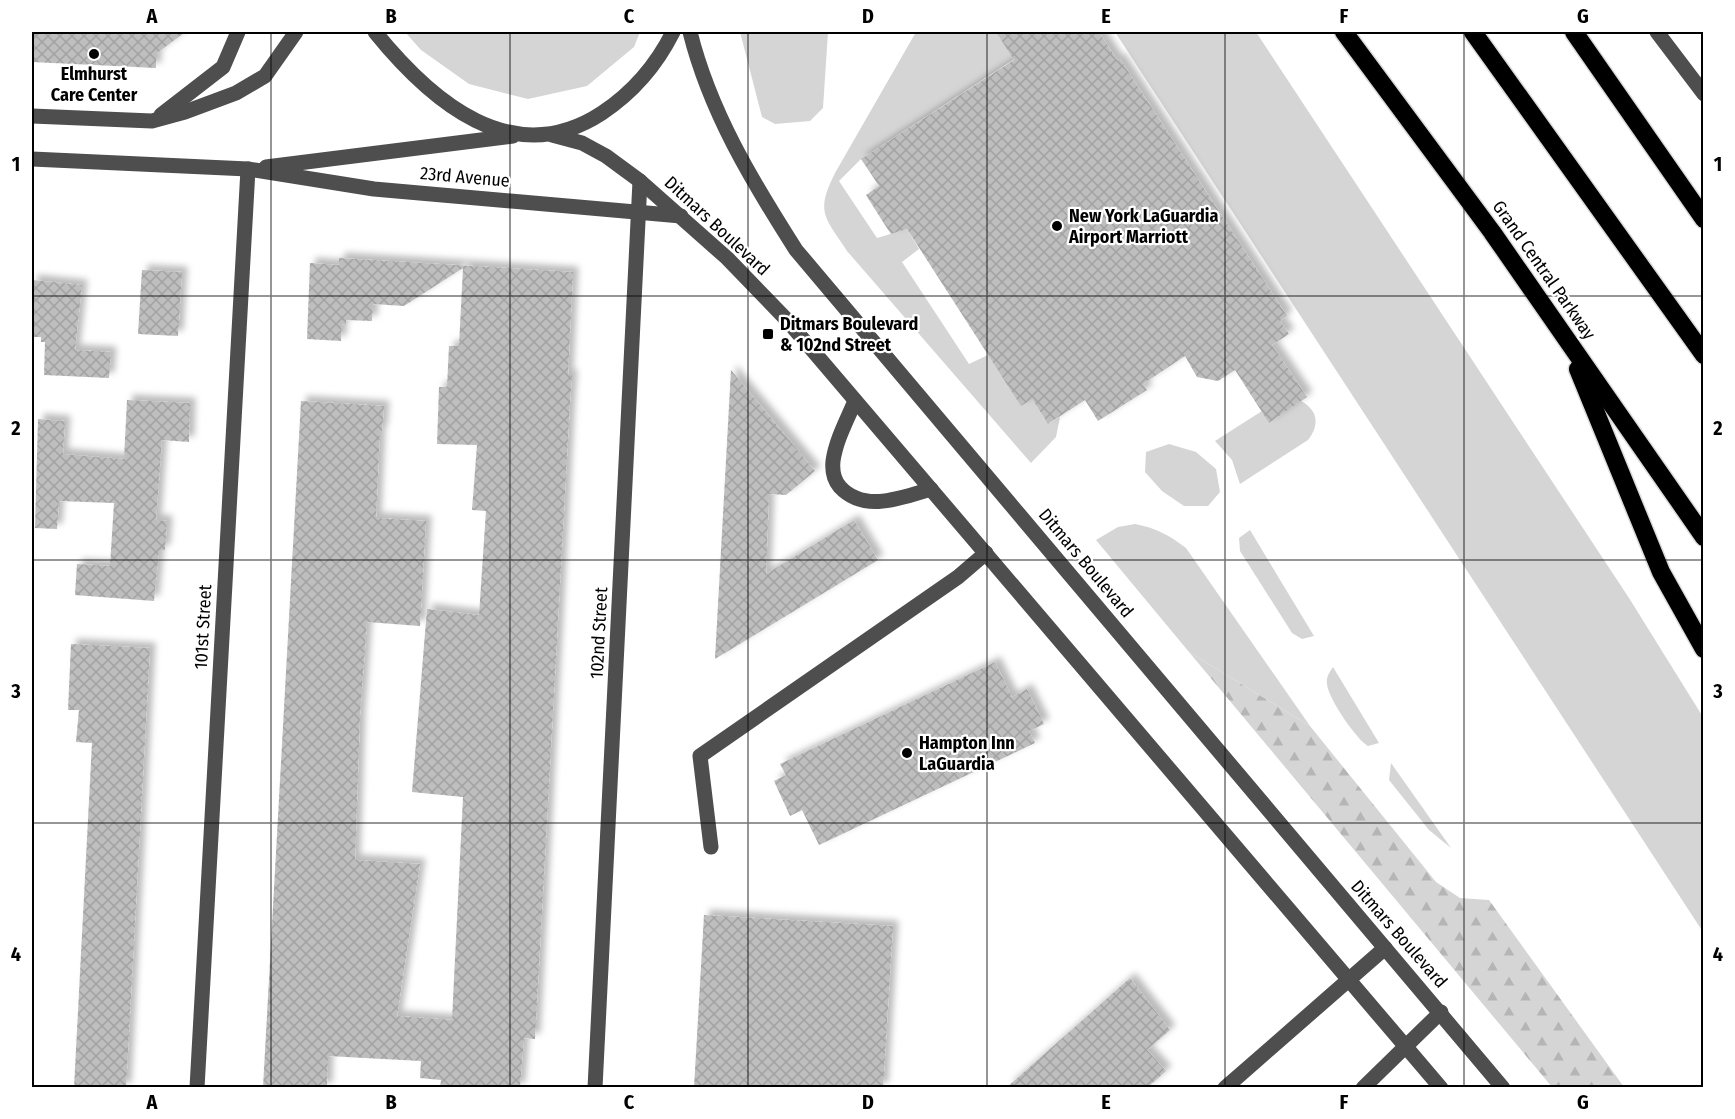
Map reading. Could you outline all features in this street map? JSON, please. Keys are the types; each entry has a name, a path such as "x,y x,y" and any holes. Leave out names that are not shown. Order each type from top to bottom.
{"highway":[{"name":"Grand Central Parkway","path":"1344,32 1492,232 1704,537"},
{"path":"1473,32 1704,355"},
{"path":"1574,32 1704,219"},
{"path":"1565,337 1661,572 1704,649"}],"street":[{"path":"152,121 223,67 238,32"},
{"path":"32,116 152,121 236,93 265,75 296,32"},
{"path":"375,32 419,81 448,105 480,122 517,135 552,135 587,123 619,102 649,71 673,32"},
{"name":"Ditmars Boulevard","path":"690,32 698,62 743,165 796,250 1385,948 1442,1012 1503,1088"},
{"path":"1657,32 1704,94"},
{"name":"23rd Avenue","path":"248,169 517,135"},
{"name":"Ditmars Boulevard","path":"552,135 582,143 606,156 640,181 727,258 785,318 1441,1088"},
{"name":"23rd Avenue","path":"32,159 248,169 374,189 681,216"},
{"name":"101st Street","path":"197,1088 248,169"},
{"name":"102nd Street","path":"595,1088 640,181"},
{"path":"855,400 839,438 833,462 834,480 848,496 872,502 893,500 931,489"},
{"path":"711,847 700,756 958,577 986,553"},
{"path":"1226,1088 1385,948"},
{"path":"1363,1088 1442,1012"}],"green space":[{"path":"405,32 640,32 634,47 587,86 528,99 469,84 421,50"},
{"path":"740,32 828,32 823,108 810,121 775,124 762,117"},
{"path":"916,32 996,32 1014,59 861,159 839,181 877,238 907,229 919,249 902,262 969,364 988,355 1032,399 1048,424 1060,417 1056,437 1031,463 847,251 825,214 825,197 835,173"},
{"path":"1115,32 1256,32 1629,598 1703,717 1703,932"},
{"path":"1301,401 1314,413 1316,423 1308,440 1240,484 1232,460 1215,441 1262,411 1269,423"},
{"path":"1169,444 1196,452 1216,469 1220,492 1208,506 1184,506 1162,491 1145,472 1146,452"},
{"path":"1135,524 1162,533 1186,548 1310,726 1189,652 1096,540 1118,527"},
{"path":"1250,530 1314,636 1302,639 1292,633 1240,551 1239,538"},
{"path":"1189,652 1310,726 1436,882 1460,898 1489,900 1624,1087 1552,1087"},
{"path":"1333,667 1379,743 1368,746 1363,742 1337,708 1327,684 1327,677"},
{"path":"1391,763 1451,848 1429,830 1389,780"}],"building":[{"name":"Elmhurst Care Center","path":"32,32 185,32 156,54 156,68 32,62"},
{"name":"New York LaGuardia Airport Marriott","path":"996,32 1099,32 1117,60 1120,59 1287,316 1280,321 1289,334 1272,345 1307,397 1269,423 1235,370 1218,381 1197,377 1185,356 1143,384 1147,390 1098,421 1085,400 1048,424 1032,399 1021,406 907,229 891,234 883,222 866,195 879,186 861,159 1014,60"},
{"path":"339,258 573,272 568,375 572,375 535,1039 524,1038 520,1088 440,1088 441,1080 420,1078 421,1061 328,1056 327,1088 263,1088 301,401 384,406 382,431 380,431 376,518 426,521 420,626 367,622 360,715 355,860 420,864 397,1016 452,1020 463,797 412,792 427,609 479,615 486,511 472,510 477,445 437,444 439,387 447,387 449,346 459,346 463,268 404,306 373,304 372,321 346,320 346,325 342,324 341,341 307,339 310,263 339,265"},
{"path":"142,270 182,272 178,336 138,334"},
{"path":"32,280 82,285 75,350 111,352 109,378 44,375 45,342 41,342 41,337 32,337"},
{"path":"731,370 815,471 786,495 769,494 766,574 854,520 878,560 715,659"},
{"path":"127,400 190,403 189,442 162,440 156,520 167,521 165,550 159,550 154,601 75,595 77,564 110,566 114,503 59,501 57,529 35,528 38,419 65,421 63,454 124,459"},
{"path":"71,644 150,648 126,1088 74,1088 92,743 76,742 79,710 68,710"},
{"name":"Hampton Inn LaGuardia","path":"995,662 1012,697 1027,689 1044,724 1029,731 1035,743 819,845 802,810 790,816 774,781 786,775 780,764"},
{"path":"704,915 893,926 883,1088 694,1088"},
{"path":"1130,978 1170,1030 1147,1050 1166,1071 1147,1088 1006,1088"}],"place":[{"name":"Elmhurst Care Center","path":"94,54"},
{"name":"New York LaGuardia Airport Marriott","path":"1057,226"},
{"name":"Ditmars Boulevard & 102nd Street","path":"768,334"},
{"name":"Hampton Inn LaGuardia","path":"907,753"}]}
